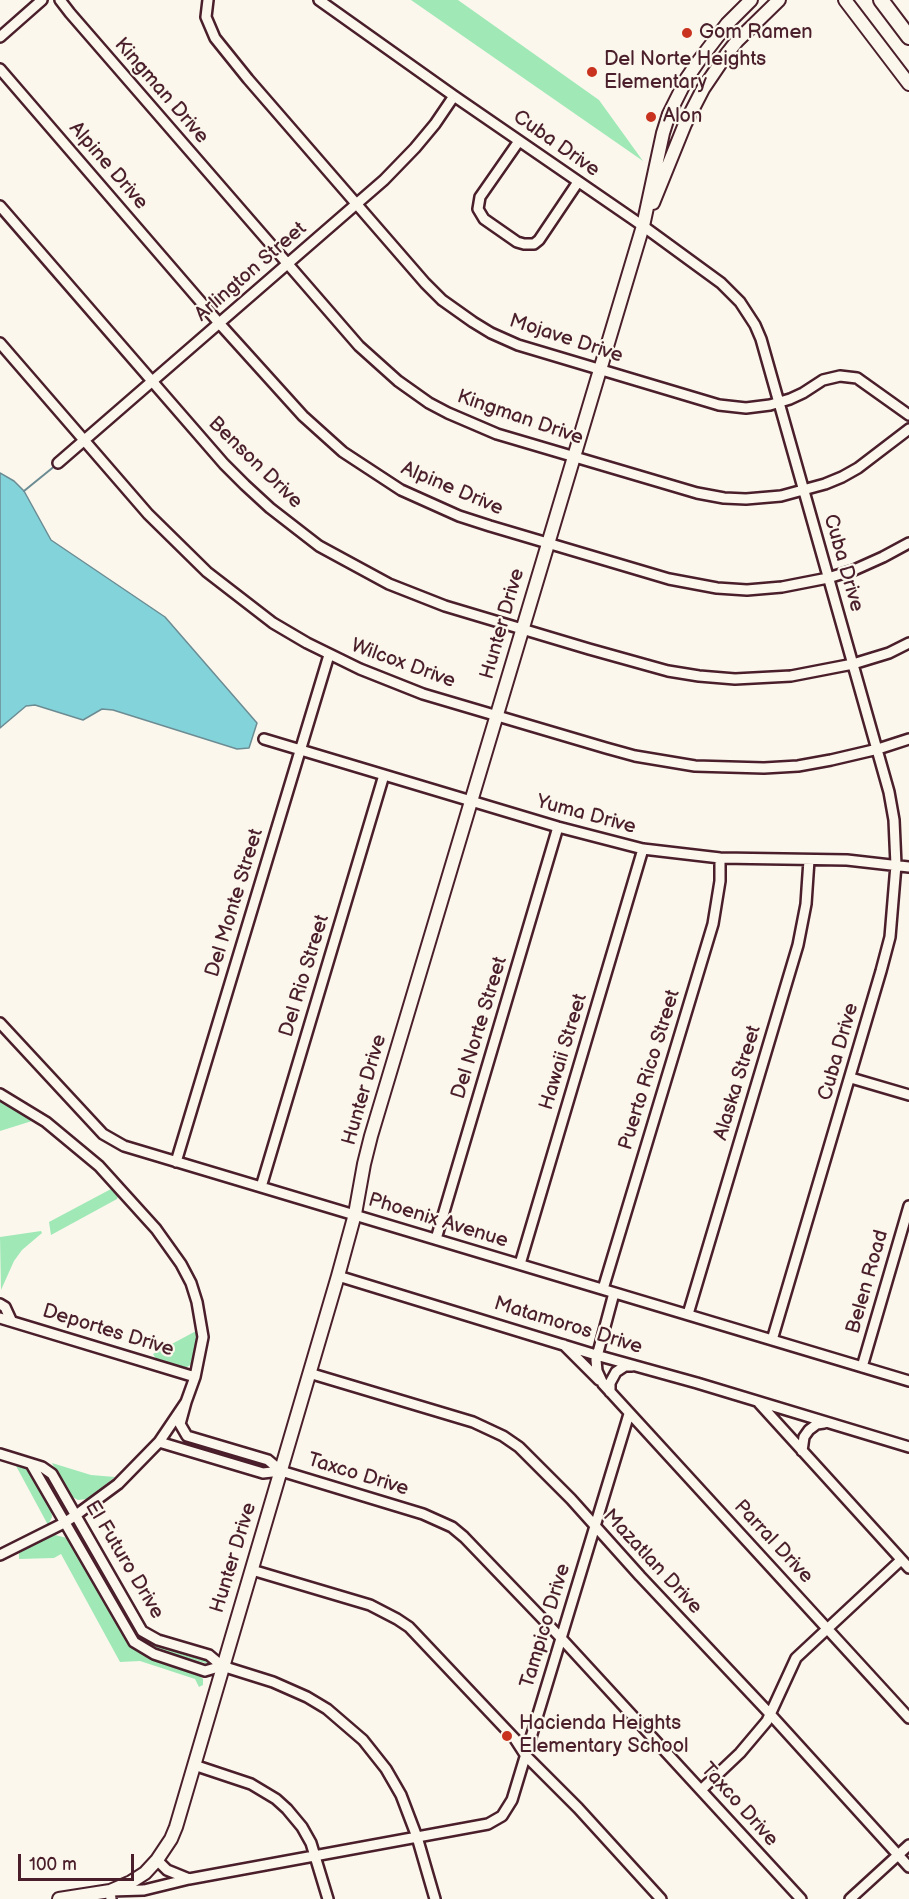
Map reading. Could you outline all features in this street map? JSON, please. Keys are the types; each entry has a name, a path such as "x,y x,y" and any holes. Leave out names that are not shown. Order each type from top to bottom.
{"highway":[{"path":"881,0 909,37"}],"main road":[{"name":"Hunter Drive","path":"59,1899 111,1895 145,1873 171,1839 338,1276 355,1214 371,1136 643,226 658,150 669,114 687,78 698,62 727,24 751,0"},
{"name":"Hunter Drive","path":"643,226 685,124 703,89 737,41 779,0"},
{"path":"845,0 909,84"}],"street":[{"path":"0,37 42,0"},
{"name":"Kingman Drive","path":"60,0 359,346 398,381 429,403 480,428 697,493 746,499 766,498 825,484 850,472 909,429"},
{"name":"Mojave Drive","path":"208,0 206,17 215,38 356,204 442,300 491,333 518,345 719,405 758,407 803,393 831,377 851,377 870,386 909,415"},
{"name":"Cuba Drive","path":"319,0 721,283 740,302 761,339 893,806 896,865 890,937 851,1078 772,1340"},
{"name":"Alpine Drive","path":"0,69 219,323 303,416 343,452 401,490 459,516 548,544 669,579 717,588 747,590 782,587 828,578 883,557 909,543"},
{"name":"Arlington Street","path":"58,464 384,180 435,124 454,96"},
{"path":"519,141 480,196 478,210 484,219 518,242 534,244 552,222 578,182"},
{"name":"Benson Drive","path":"0,206 224,464 270,508 319,546 361,570 418,597 638,664 699,676 767,679 826,670 889,653 909,643"},
{"name":"Wilcox Drive","path":"0,343 148,514 207,572 273,623 329,655 402,686 497,715 635,756 695,766 764,768 798,766 878,749 909,739"},
{"name":"Del Monte Street","path":"176,1162 329,655"},
{"name":"Yuma Drive","path":"264,739 558,827 643,849 720,858 856,860 909,867"},
{"name":"Del Rio Street","path":"261,1187 384,775"},
{"name":"Del Norte Street","path":"436,1239 558,827"},
{"name":"Hawaii Street","path":"520,1264 643,849"},
{"name":"Puerto Rico Street","path":"603,1289 713,924 720,881 720,858"},
{"name":"Alaska Street","path":"688,1314 798,945 806,904 809,860"},
{"name":"Phoenix Avenue","path":"0,1023 103,1134 124,1146 909,1381"},
{"path":"851,1078 909,1095"},
{"path":"0,1094 46,1122 99,1166 142,1212 168,1245 191,1283 198,1302 203,1337 195,1377 180,1424 187,1436 196,1440"},
{"name":"Belen Road","path":"861,1367 909,1206"},
{"name":"Matamoros Drive","path":"338,1276 909,1447"},
{"path":"596,1355 614,1293"},
{"name":"Deportes Drive","path":"0,1304 5,1307 11,1320"},
{"name":"Deportes Drive","path":"0,1318 195,1377"},
{"name":"Parral Drive","path":"562,1344 607,1388 909,1718"},
{"name":"Parral Drive","path":"596,1355 597,1371 607,1388"},
{"path":"607,1388 616,1372 625,1366 636,1365"},
{"name":"Mazatlan Drive","path":"309,1373 473,1422 503,1436 530,1456 909,1867"},
{"path":"758,1401 909,1568"},
{"path":"0,1556 64,1523 118,1485 159,1442 186,1402"},
{"path":"788,1411 787,1426 792,1440"},
{"name":"Tampico Drive","path":"111,1895 144,1890 189,1878 488,1824 502,1816 512,1800 526,1756 629,1414"},
{"path":"802,1451 804,1437 809,1430 817,1424 826,1423"},
{"path":"166,1433 268,1460 281,1471"},
{"path":"159,1442 263,1473 281,1471"},
{"name":"El Futuro Drive","path":"0,1454 42,1467 52,1474 142,1631 158,1640 209,1655 222,1666"},
{"name":"El Futuro Drive","path":"31,1464 134,1642 154,1654 205,1671 222,1666"},
{"name":"Taxco Drive","path":"281,1471 423,1514 452,1527 476,1547 801,1899"},
{"path":"701,1790 740,1753 771,1715 796,1658 901,1560"},
{"path":"252,1570 370,1605 397,1619 421,1639 448,1667 515,1739 526,1756 578,1808 661,1899"},
{"path":"222,1666 290,1689 327,1709 374,1752 401,1795 417,1837 435,1899"},
{"path":"194,1765 251,1784 276,1799 287,1809 302,1827 316,1856 328,1899"},
{"path":"850,1899 909,1845"},
{"path":"157,1860 167,1870 189,1878"}],"green space":[{"path":"411,0 458,0 599,100 643,161"},
{"path":"0,1099 3,1099 32,1121 0,1131"},
{"path":"111,1189 119,1194 117,1199 51,1235 49,1222"},
{"path":"41,1231 42,1233 22,1250 14,1261 1,1290 0,1237"},
{"path":"196,1331 196,1346 192,1364 183,1367 156,1359 153,1354"},
{"path":"52,1463 91,1475 115,1477 87,1499 78,1500 69,1495"},
{"path":"15,1464 30,1469 51,1506 52,1517 48,1525"},
{"path":"76,1527 125,1614 139,1634 150,1643 209,1661 209,1664 156,1650 136,1638 74,1529"},
{"path":"55,1535 67,1538 71,1543 126,1640 147,1656 194,1670 203,1679 203,1685 199,1687 195,1679 140,1661 120,1662 61,1554 54,1558 19,1559 19,1553"}],"water":[{"path":"0,473 14,481 24,491 51,540 165,617 257,723 249,748 237,749 113,710 102,709 83,720 35,705 26,706 0,728"}],"waterway":[{"path":"24,491 56,465"}],"place":[{"name":"Gom Ramen","path":"687,33"},
{"name":"Del Norte Heights Elementary","path":"592,72"},
{"name":"Alon","path":"651,117"},
{"name":"Hacienda Heights Elementary School","path":"507,1736"}]}
